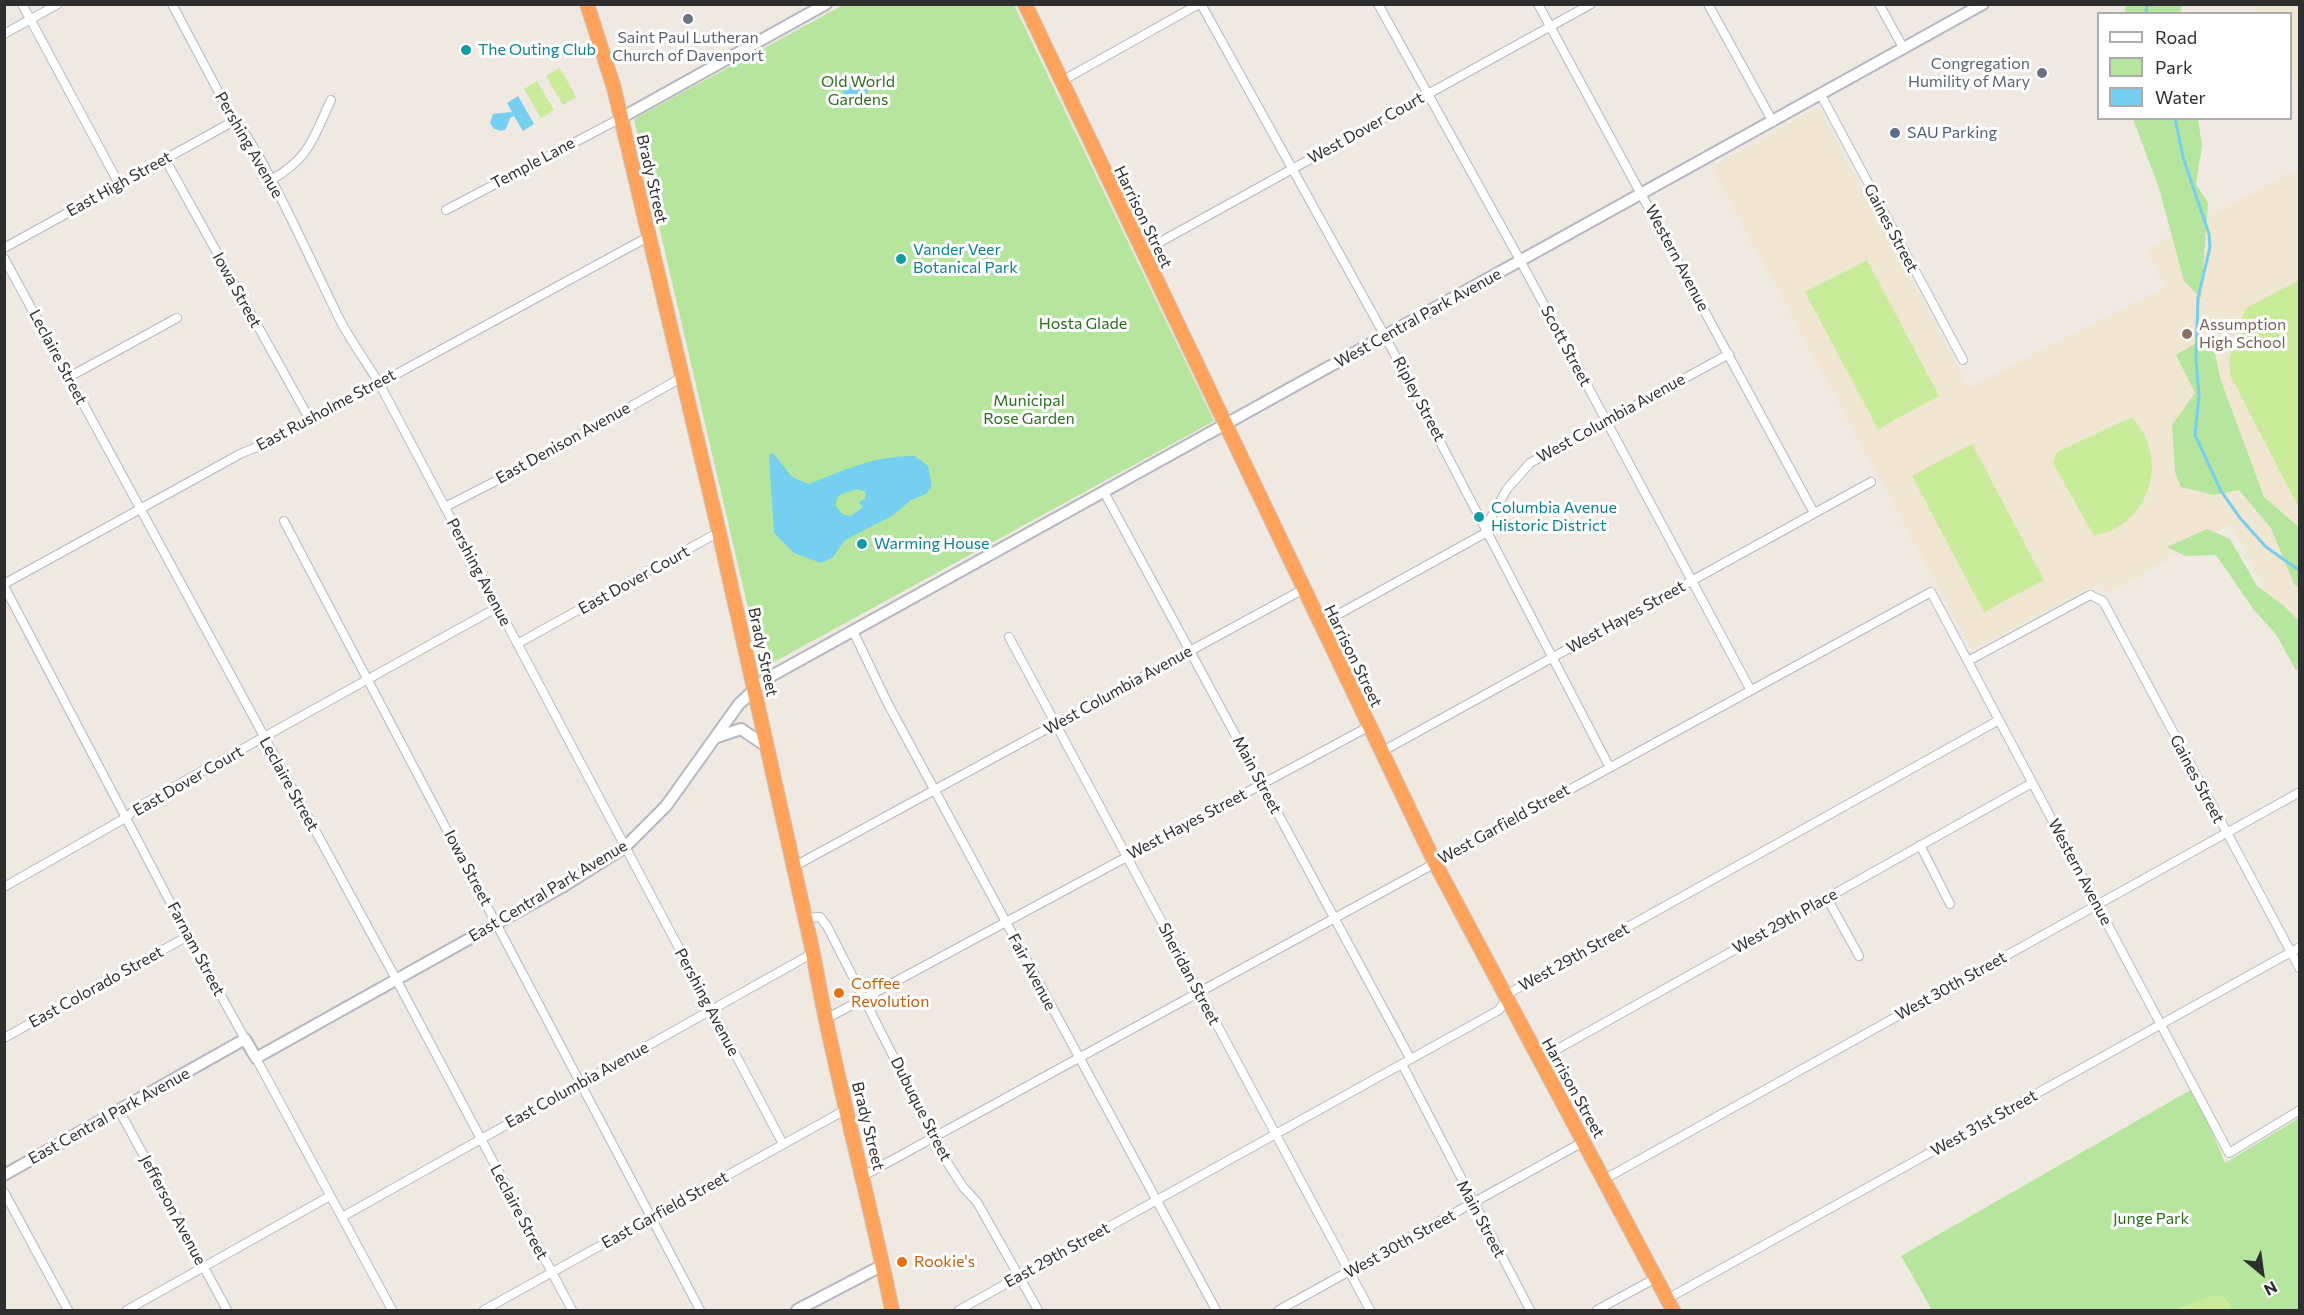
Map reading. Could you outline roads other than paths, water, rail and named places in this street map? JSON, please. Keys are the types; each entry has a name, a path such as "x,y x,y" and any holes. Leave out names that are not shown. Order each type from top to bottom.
{"highway":[{"name":"Brady Street","path":"587,4 621,118 719,532 813,953 824,1020 863,1176 892,1311"},
{"name":"Harrison Street","path":"1025,4 1060,82 1368,727 1538,1060 1670,1305"}],"main road":[{"path":"621,118 811,8 826,4"},
{"name":"West Central Park Avenue","path":"853,631 1983,4"},
{"name":"East Central Park Avenue","path":"255,1058 497,923 625,847 666,806 754,687 853,631"},
{"path":"714,739 723,733 741,729 766,746"},
{"name":"East Central Park Avenue","path":"4,1175 245,1039"},
{"name":"Farnam Street","path":"245,1039 255,1058"},
{"path":"797,1311 883,1265"}],"street":[{"path":"22,4 119,184"},
{"path":"4,34 58,4"},
{"name":"Pershing Avenue","path":"172,4 234,121 243,128 271,180 343,326 379,382 783,1144"},
{"path":"1060,82 1200,4"},
{"name":"Ripley Street","path":"1200,4 1385,336 1609,766"},
{"name":"Scott Street","path":"1378,4 1520,260 1750,689"},
{"name":"Western Avenue","path":"1538,4 1814,513"},
{"name":"West Dover Court","path":"1142,252 1591,4"},
{"path":"1708,4 1773,122"},
{"path":"1880,4 1904,49"},
{"name":"Gaines Street","path":"1821,94 1962,360"},
{"path":"271,180 290,169 307,152 331,100"},
{"name":"Temple Lane","path":"446,210 621,118"},
{"name":"East High Street","path":"4,248 234,121"},
{"name":"Iowa Street","path":"165,159 310,420"},
{"name":"East Rusholme Street","path":"4,585 240,454 281,437 648,237"},
{"name":"Leclaire Street","path":"4,258 396,979 572,1311"},
{"path":"69,377 177,318"},
{"name":"West Columbia Avenue","path":"1487,529 1507,489 1530,463 1729,354"},
{"name":"East Denison Avenue","path":"445,507 527,465 681,378"},
{"name":"West Hayes Street","path":"1381,752 1871,482"},
{"name":"Main Street","path":"1104,492 1410,1058"},
{"name":"Iowa Street","path":"284,521 700,1311"},
{"path":"1319,625 1487,529"},
{"name":"East Dover Court","path":"517,644 719,532"},
{"name":"Farnam Street","path":"4,585 188,936 245,1039"},
{"name":"West Columbia Avenue","path":"934,791 1302,590"},
{"name":"Western Avenue","path":"1931,592 2229,1153 2300,1110"},
{"name":"West Garfield Street","path":"1077,1058 1931,592"},
{"name":"Gaines Street","path":"1968,661 2090,595 2103,601 2300,969"},
{"name":"East Dover Court","path":"4,887 127,817 136,808 498,607"},
{"name":"Fair Avenue","path":"853,631 934,791 1216,1311"},
{"name":"Sheridan Street","path":"1009,637 1370,1311"},
{"name":"West 29th Street","path":"1155,1200 1499,1010 1511,992 1999,720"},
{"name":"West Hayes Street","path":"824,1020 1368,727"},
{"name":"West 29th Place","path":"1538,1060 2032,783"},
{"path":"794,867 934,791"},
{"name":"West 30th Street","path":"1603,1180 2300,792"},
{"path":"1920,845 1950,904"},
{"path":"1827,898 1859,956"},
{"name":"Dubuque Street","path":"805,918 815,916 824,921 866,998 934,1135 963,1187 977,1202 1038,1311"},
{"name":"East Colorado Street","path":"4,1038 188,936"},
{"name":"West 31st Street","path":"1670,1305 2160,1023 2300,947"},
{"name":"East Columbia Avenue","path":"342,1217 813,953"},
{"name":"Farnam Street","path":"255,1058 392,1311"},
{"path":"863,1176 1077,1058"},
{"name":"Main Street","path":"1402,1064 1530,1311"},
{"name":"East Garfield Street","path":"484,1311 847,1108"},
{"name":"Jefferson Avenue","path":"119,1110 227,1311"},
{"name":"West 30th Street","path":"1279,1311 1583,1142"},
{"path":"4,1192 68,1311"},
{"path":"128,1311 330,1196"},
{"name":"East 29th Street","path":"959,1311 1155,1200"},
{"path":"1597,1311 1656,1278"}],"water":[{"path":"856,81 865,84 868,93 865,102 856,105 847,102 844,93 847,84"},
{"path":"518,96 534,124 523,131 514,116 510,118 506,129 502,131 494,129 490,123 493,114 512,112 507,103"},
{"path":"773,453 792,477 809,484 874,461 915,456 928,466 932,486 926,494 911,500 892,516 845,540 833,557 821,563 794,553 774,533 769,455","holes":["857,489 866,492 865,499 859,502 863,507 851,516 842,514 836,506 837,498 842,494"]}],"waterway":[{"path":"2146,12 2147,4"},
{"path":"2175,120 2183,157 2209,234 2210,247 2198,298 2196,359 2199,396 2195,435 2221,491 2240,518 2266,547 2300,571"}],"place":[{"name":"Saint Paul Lutheran Church of Davenport","path":"688,19"},
{"name":"The Outing Club","path":"466,50"},
{"name":"Congregation Humility of Mary","path":"2042,73"},
{"name":"SAU Parking","path":"1895,133"},
{"name":"Vander Veer Botanical Park","path":"901,259"},
{"name":"Assumption High School","path":"2187,334"},
{"name":"Columbia Avenue Historic District","path":"1479,517"},
{"name":"Warming House","path":"862,544"},
{"name":"Coffee Revolution","path":"839,993"},
{"name":"Rookie's","path":"902,1262"}],"park label":[{"name":"Old World Gardens","path":"858,91"},
{"name":"Hosta Glade","path":"1083,324"},
{"name":"Municipal Rose Garden","path":"1029,410"},
{"name":"Junge Park","path":"2151,1219"}]}
